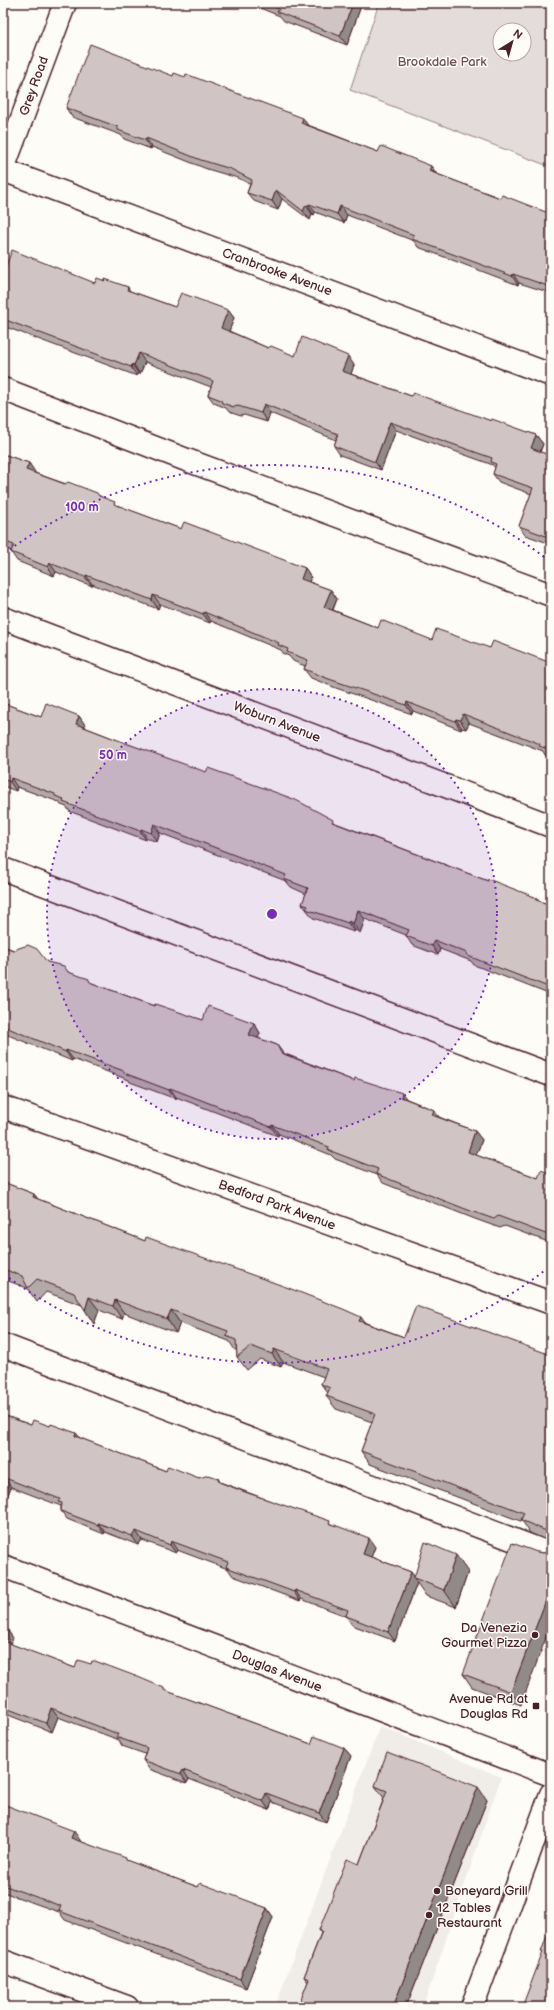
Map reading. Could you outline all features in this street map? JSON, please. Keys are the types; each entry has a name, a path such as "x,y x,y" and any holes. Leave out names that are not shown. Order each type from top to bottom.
{"street":[{"name":"Grey Road","path":"3,170 65,3"},
{"name":"Cranbrooke Avenue","path":"3,170 551,375"},
{"path":"3,389 184,459 551,595"},
{"name":"Woburn Avenue","path":"3,618 551,826"},
{"path":"3,869 551,1075"},
{"name":"Bedford Park Avenue","path":"3,1107 551,1303"},
{"path":"3,1345 551,1554"},
{"name":"Douglas Avenue","path":"3,1566 551,1775"},
{"path":"472,2007 551,1794"},
{"path":"3,1960 127,2007"}],"shaded area":[{"path":"380,1726 501,1777 423,2007 275,2007"}],"green space":[{"name":"Brookdale Park","path":"379,3 551,3 551,167 350,90"}],"building":[{"path":"264,3 353,3 340,36 277,12 279,9"},
{"path":"90,44 173,76 174,73 185,77 186,74 303,118 301,123 378,152 381,146 431,166 429,171 500,198 502,195 551,214 551,287 513,274 512,276 412,239 414,235 340,206 337,214 309,204 308,206 306,205 303,211 276,190 272,201 247,193 252,180 231,169 201,160 146,138 145,140 118,130 118,127 66,108"},
{"path":"12,250 95,283 97,278 105,281 105,279 128,287 127,290 175,307 181,293 228,310 221,328 268,348 271,346 295,356 302,337 348,356 342,371 411,396 413,393 491,421 492,419 536,435 531,448 551,456 551,538 519,526 533,488 493,474 496,464 491,462 492,458 390,422 375,462 334,446 338,434 264,404 261,413 222,403 221,400 208,395 213,381 139,353 134,365 132,364 131,367 3,319 3,274"},
{"path":"3,454 29,463 26,470 65,484 68,482 97,493 99,496 115,502 114,504 181,529 184,522 305,568 301,579 331,590 324,607 378,628 381,620 432,640 436,629 490,648 493,641 551,663 551,750 539,746 540,744 463,714 460,720 456,719 455,721 407,702 406,705 329,679 304,669 308,660 287,652 288,649 278,645 279,643 204,612 203,614 153,595 152,600 86,575 85,577 50,563 48,567 11,552 14,545 3,541"},
{"path":"3,703 41,717 46,703 79,716 76,724 206,772 208,768 296,800 333,820 332,822 488,881 488,879 551,905 551,988 468,956 467,953 434,940 432,946 406,936 409,930 358,910 353,924 349,921 348,923 306,909 308,906 302,904 308,888 284,879 286,875 154,824 151,833 141,829 140,831 63,802 64,799 55,796 55,794 11,778 10,782 3,779"},
{"path":"28,945 37,949 47,962 64,966 68,972 89,979 92,983 154,1006 155,1004 203,1020 208,1006 254,1023 249,1035 277,1045 281,1053 354,1081 355,1078 402,1093 401,1097 434,1110 432,1115 475,1131 468,1152 538,1178 541,1170 551,1174 551,1236 498,1216 494,1219 468,1210 376,1174 378,1169 328,1150 329,1147 272,1125 271,1127 170,1088 169,1090 124,1073 124,1071 66,1050 66,1052 3,1026 3,946 13,950"},
{"path":"3,1182 34,1194 33,1197 145,1241 146,1237 343,1309 361,1317 359,1321 404,1337 416,1306 551,1355 551,1533 521,1520 524,1513 361,1451 375,1414 326,1396 330,1388 321,1384 327,1369 274,1349 272,1354 251,1346 237,1357 236,1340 226,1336 228,1331 171,1310 167,1319 115,1300 113,1306 89,1297 85,1310 74,1293 37,1279 28,1288 22,1276 3,1269"},
{"path":"3,1415 31,1425 33,1420 50,1426 51,1424 76,1433 75,1436 166,1471 168,1466 199,1478 209,1475 218,1478 219,1482 330,1521 329,1523 369,1538 363,1554 411,1572 388,1632 346,1616 348,1610 295,1590 294,1592 226,1567 228,1562 171,1541 170,1545 136,1531 132,1536 98,1523 98,1525 61,1511 62,1503 58,1502 60,1499 5,1478 3,1484"},
{"path":"425,1542 456,1555 444,1590 414,1578"},
{"path":"512,1543 537,1552 544,1553 551,1549 551,1587 511,1692 463,1674"},
{"path":"3,1627 7,1629 3,1638"},
{"path":"3,1641 75,1668 78,1660 91,1664 92,1661 95,1661 138,1677 164,1688 164,1690 311,1744 314,1736 344,1748 319,1813 266,1793 263,1801 183,1770 181,1774 143,1760 147,1748 116,1737 118,1734 51,1708 46,1723 3,1707 3,1684 5,1678 3,1677"},
{"path":"387,1752 478,1787 393,2007 298,2007 309,1979 304,1977 322,1931 319,1930 347,1859 359,1864 387,1791 375,1786"},
{"path":"3,1804 74,1831 71,1838 126,1858 126,1860 198,1887 200,1883 267,1908 240,1979 59,1911 61,1906 3,1885"},
{"path":"551,1925 551,2007 522,2007 543,1952 541,1952"}],"place":[{"name":"Da Venezia Gourmet Pizza","path":"535,1635"},
{"name":"Avenue Rd at Douglas Rd","path":"536,1706"},
{"name":"Boneyard Grill","path":"437,1891"},
{"name":"12 Tables Restaurant","path":"429,1915"}]}
